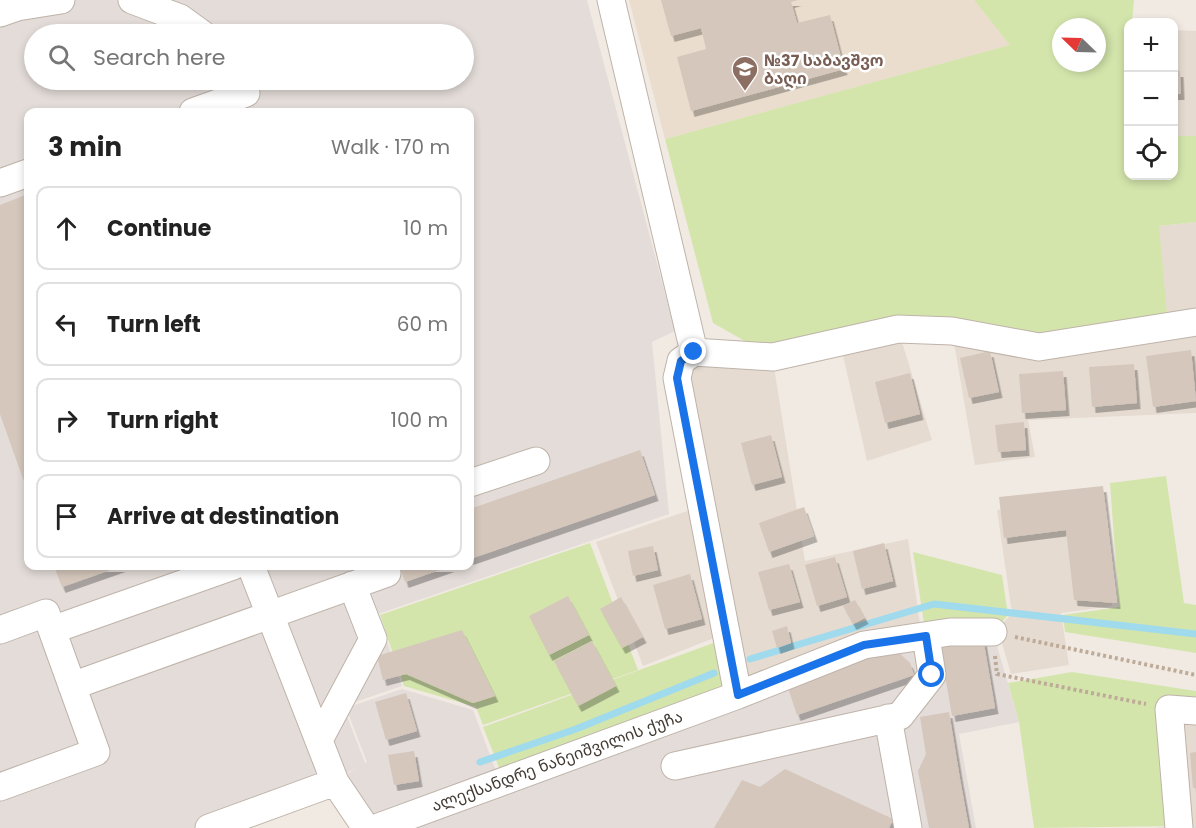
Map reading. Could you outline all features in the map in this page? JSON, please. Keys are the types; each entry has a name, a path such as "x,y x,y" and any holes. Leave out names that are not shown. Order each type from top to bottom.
{"street":[{"path":"0,13 17,7 61,0"},
{"path":"132,0 180,18"},
{"path":"154,0 188,24"},
{"path":"611,0 694,352"},
{"path":"206,108 247,95"},
{"path":"0,183 24,174"},
{"path":"738,695 677,378 681,361 694,352 773,357 898,329 952,331 1039,347 1196,322"},
{"path":"474,482 536,461"},
{"path":"52,630 221,570"},
{"path":"253,570 335,782 366,828"},
{"path":"72,686 387,573 386,570"},
{"path":"319,740 373,639 352,585"},
{"path":"0,630 46,613 96,752 0,787"},
{"name":"ალექსანდრე ნანეიშვილის ქუჩა","path":"376,828 738,695 864,645 950,632 993,632"},
{"path":"675,766 900,716 932,675 926,636"},
{"path":"1179,828 1169,709 1196,711"},
{"path":"888,718 908,828"},
{"path":"209,828 335,782"}],"path":[{"path":"1169,709 998,674 993,632 1196,675"}],"shaded area":[{"path":"0,0 587,0 675,331 652,342 669,514 378,614 402,686 343,706 365,763 367,762 346,708 402,689 473,710 499,779 370,827 338,780 358,767 334,780 202,828 0,828"},
{"name":"№37 საბავშვო ბაღი","path":"629,0 974,0 1011,45 665,139"},
{"path":"1178,30 1196,31 1196,136 1178,136"},
{"path":"1196,222 1196,413 1028,420 1035,457 975,465 952,331 1159,226"},
{"path":"898,329 932,440 867,461 840,342"},
{"path":"773,361 805,561 908,539 921,632 741,690 683,365"},
{"path":"1105,493 1112,606 1061,613 1069,665 1011,674 998,629 1012,613 997,510"},
{"path":"699,507 724,634 643,666 596,542"},
{"path":"993,632 1019,722 959,734 976,828 415,828 419,819 864,645"},
{"path":"1169,709 1196,711 1196,828 1153,828 1178,826"}],"green space":[{"path":"974,0 1134,0 1132,18 1124,18 1124,180 1178,180 1178,136 1196,136 1196,222 1159,226 1168,326 1039,347 952,331 773,357 713,323 665,139 1010,45"},
{"path":"1166,476 1184,603 1196,605 1196,653 1065,632 1063,615 1119,607 1110,483"},
{"path":"590,543 638,670 483,725 476,707 404,686 380,615"},
{"path":"913,552 1002,575 1008,615 993,632 926,636"},
{"path":"727,638 738,695 504,780 483,727"},
{"path":"1072,672 1196,691 1196,711 1169,709 1178,826 1034,828 1019,722 1008,683"}],"building":[{"path":"661,0 798,0 791,2 797,23 830,15 844,69 691,111 677,57 706,49 701,28 671,36"},
{"path":"1178,71 1180,71 1181,94 1178,94"},
{"path":"24,196 24,482 0,414 0,205"},
{"path":"1191,350 1196,401 1153,407 1146,356"},
{"path":"990,351 999,392 969,398 960,358"},
{"path":"1134,364 1137,403 1092,407 1089,367"},
{"path":"1063,371 1066,410 1022,413 1019,374"},
{"path":"910,373 920,414 885,423 875,382"},
{"path":"1024,422 1026,450 998,452 995,425"},
{"path":"771,435 782,477 752,485 741,443"},
{"path":"640,450 655,495 474,558 474,508"},
{"path":"1103,486 1117,603 1074,600 1066,530 1004,538 999,497"},
{"path":"804,507 814,536 769,552 759,523"},
{"path":"884,543 893,581 862,589 853,551"},
{"path":"653,546 658,570 633,576 628,551"},
{"path":"835,557 847,597 817,606 805,565"},
{"path":"789,564 800,602 769,610 758,572"},
{"path":"56,570 111,570 62,587"},
{"path":"401,570 440,570 405,582"},
{"path":"690,574 702,619 665,629 653,585"},
{"path":"568,596 589,635 549,655 529,616"},
{"path":"621,597 643,637 622,648 600,609"},
{"path":"855,600 865,618 853,624 843,606"},
{"path":"787,626 791,643 777,648 772,631"},
{"path":"462,630 495,696 473,703 406,674 383,680 377,656"},
{"path":"983,638 995,708 952,716 940,646"},
{"path":"592,641 616,686 578,706 554,661"},
{"path":"895,649 910,663 914,675 797,715 787,685"},
{"path":"406,693 417,731 386,740 375,702"},
{"path":"949,712 969,828 929,828 918,771 926,754 920,717"},
{"path":"414,751 419,781 394,785 388,755"},
{"path":"1196,752 1196,788 1193,788 1190,753"},
{"path":"785,769 893,819 889,828 714,828 742,780 760,787"}],"waterway":[{"path":"750,659 934,604 1196,634"},
{"path":"480,762 576,729 714,673"}],"place":[{"name":"№37 საბავშვო ბაღი","path":"745,92"}],"route":[{"path":"694,352 681,361 677,378 738,695 864,645 926,636 932,675"}]}
